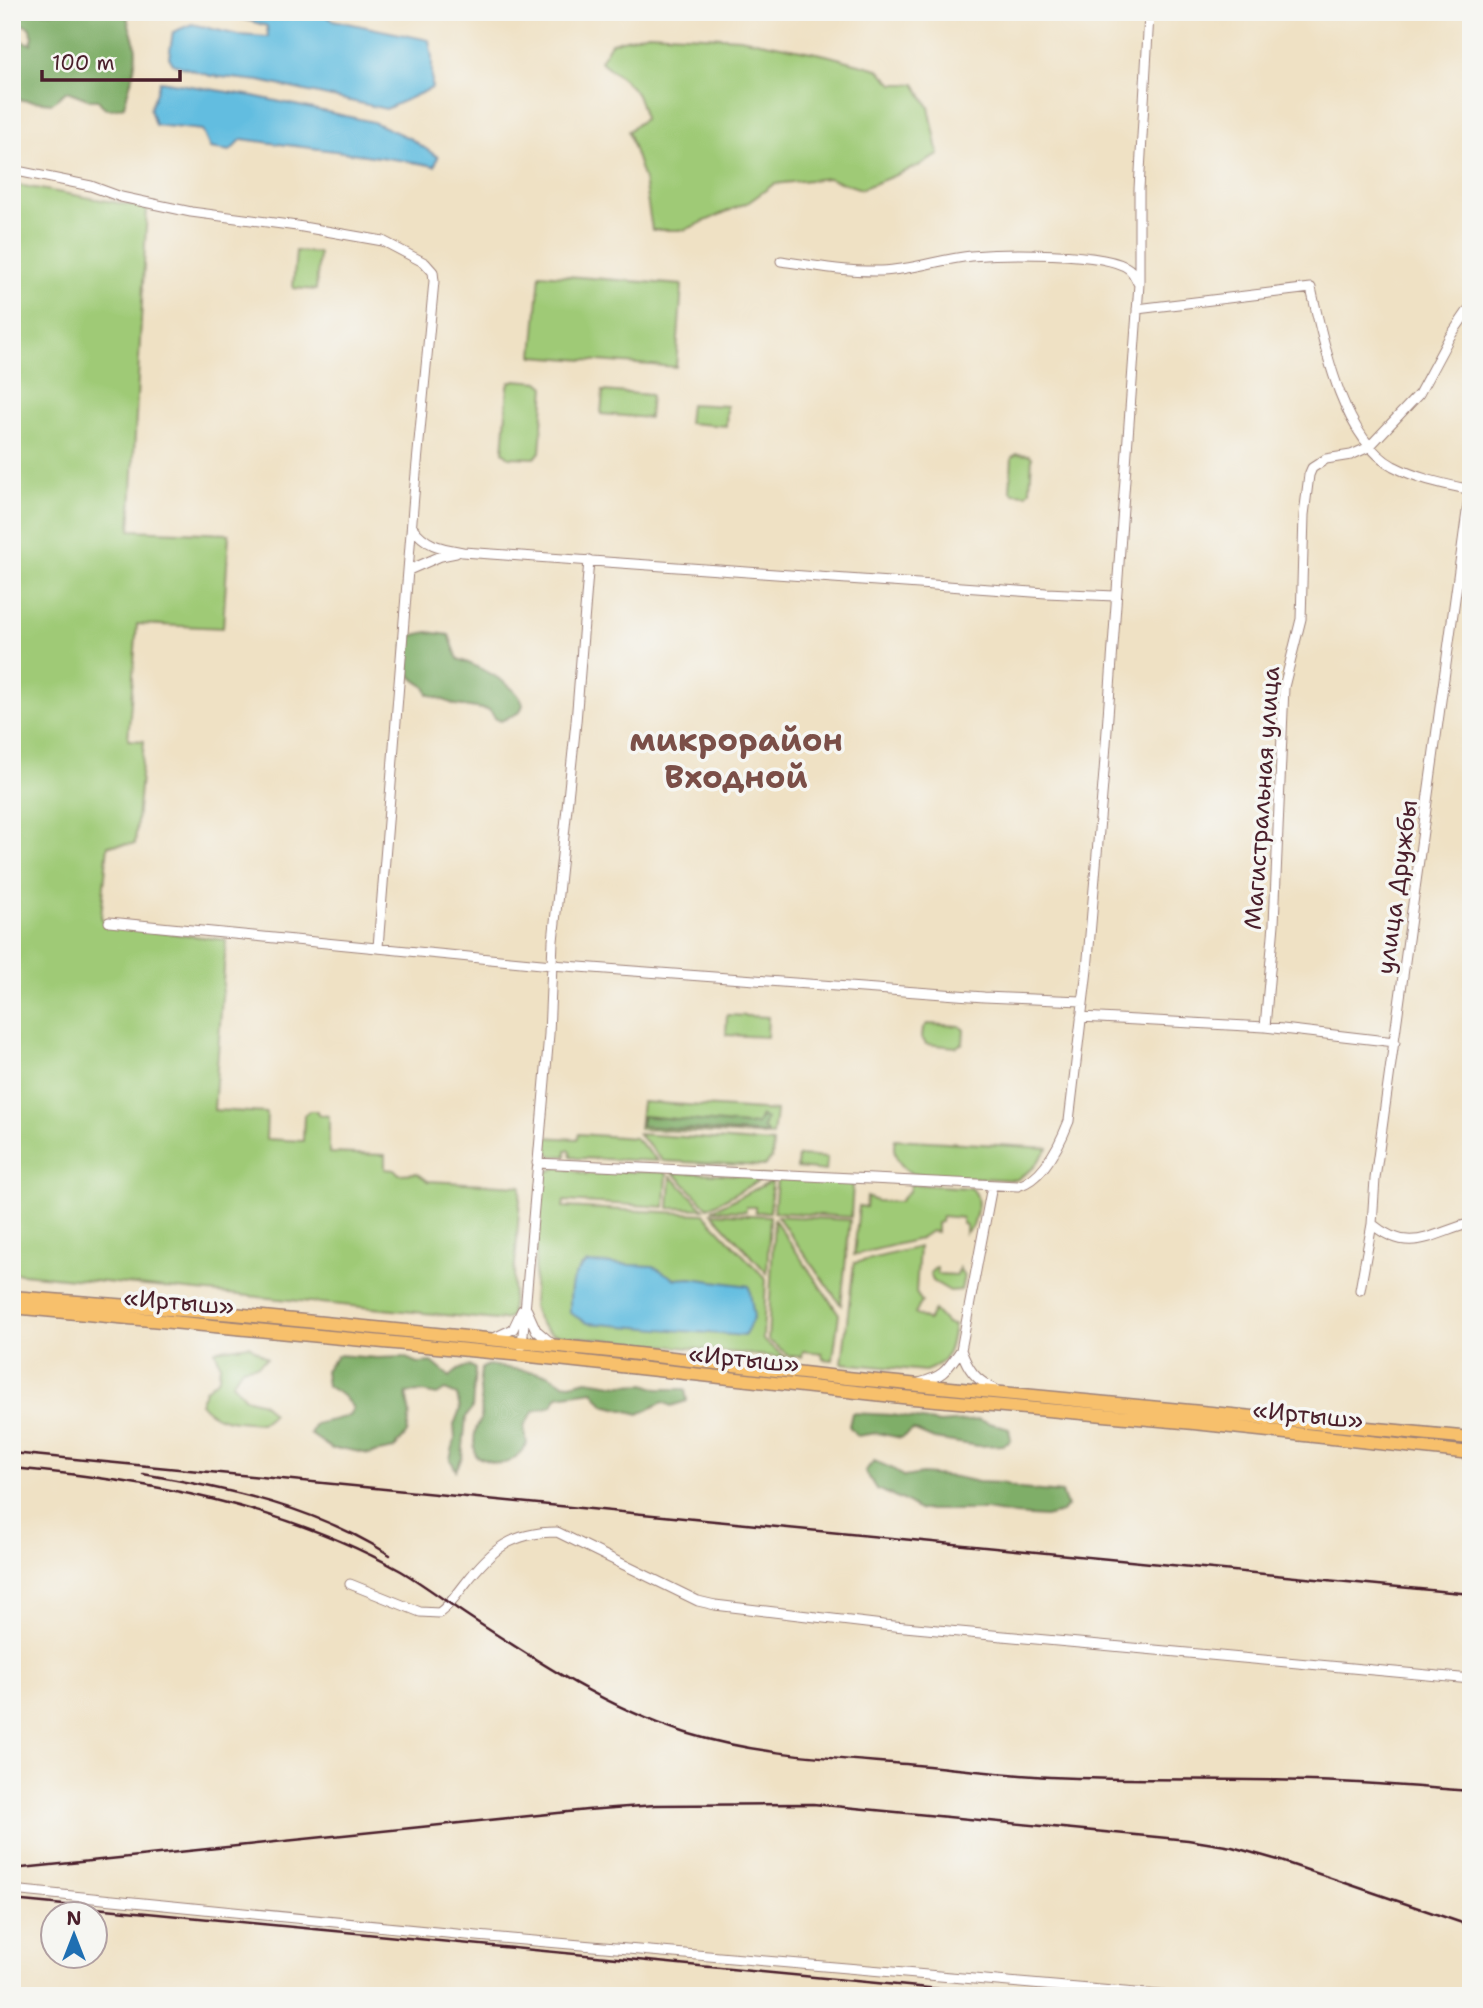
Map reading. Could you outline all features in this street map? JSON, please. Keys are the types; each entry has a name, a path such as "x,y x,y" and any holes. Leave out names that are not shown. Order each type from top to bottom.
{"main road":[{"name":"«Иртыш»","path":"12,1297 234,1314 488,1340 521,1349 555,1346 1471,1437"},
{"name":"«Иртыш»","path":"12,1307 521,1349 902,1398 1194,1423 1471,1453"}],"street":[{"path":"537,1163 1018,1186 1032,1179 1046,1163 1064,1133 1069,1121 1087,970 1104,772 1139,284 1139,188 1149,15"},
{"path":"12,170 80,183 121,197 191,212 383,241 425,263 432,272 435,281 378,947"},
{"path":"781,261 819,267 880,271 969,256 1027,253 1116,263 1130,270 1139,284"},
{"path":"1137,309 1311,288 1331,369 1349,412 1369,447 1391,465 1424,480 1470,490"},
{"path":"1369,447 1419,394 1449,338 1471,306"},
{"name":"Магистральная улица","path":"1265,1027 1274,924 1284,687 1301,619 1304,514 1309,475 1312,468 1326,459 1352,455 1369,447"},
{"name":"улица Дружбы","path":"1360,1290 1372,1224 1374,1179 1470,490"},
{"path":"412,527 428,544 463,552 1020,592 1115,596"},
{"path":"409,570 441,556 463,552"},
{"path":"521,1349 589,560"},
{"path":"109,922 552,965 944,994 1082,1001"},
{"path":"1081,1017 1265,1027 1395,1042"},
{"path":"918,1384 937,1378 947,1370 961,1350 992,1186"},
{"path":"1372,1224 1395,1239 1409,1241 1423,1240 1471,1223"},
{"path":"488,1340 513,1329 526,1302"},
{"path":"526,1302 529,1318 536,1330 544,1340 555,1346"},
{"path":"961,1350 969,1371 982,1384 998,1391"},
{"path":"350,1584 420,1612 439,1612 450,1604 477,1568 505,1543 533,1532 557,1532 698,1601 715,1605 883,1625 1471,1679"},
{"path":"12,1890 477,1936 1171,1996"}],"green space":[{"path":"12,12 127,12 136,52 124,106 109,109 98,100 90,100 67,91 52,103 12,99 12,41 15,39 31,44 33,36 29,27 12,21"},
{"path":"648,33 740,38 826,55 878,69 893,84 915,84 929,107 939,155 861,189 828,178 774,184 749,202 685,230 652,230 644,180 628,131 644,119 642,108 630,85 600,61 611,43"},
{"path":"12,184 147,208 130,530 229,534 223,628 137,624 128,740 144,741 135,844 108,845 101,917 105,923 120,927 226,940 214,1110 267,1113 266,1139 303,1141 304,1115 309,1111 317,1111 318,1115 329,1116 329,1153 385,1155 385,1169 395,1170 399,1174 417,1173 428,1181 521,1186 511,1316 508,1319 496,1320 12,1273"},
{"path":"296,251 319,253 316,290 293,288"},
{"path":"540,274 682,285 676,367 533,356"},
{"path":"515,380 539,382 545,387 540,452 535,458 509,457 503,452 508,386"},
{"path":"603,391 651,395 649,418 601,414"},
{"path":"690,404 727,406 726,426 688,423"},
{"path":"1017,454 1032,457 1030,490 1027,494 1013,493 1010,490 1012,457"},
{"path":"428,632 449,635 458,659 505,683 520,697 523,705 520,712 501,721 489,710 456,705 428,694 424,686 410,674 404,650 407,639 411,636"},
{"path":"727,1015 768,1017 767,1037 726,1035"},
{"path":"927,1024 960,1026 964,1030 963,1043 956,1047 926,1044 922,1038 923,1028"},
{"path":"642,1102 776,1111 773,1136 639,1129"},
{"path":"642,1116 746,1125 757,1124 761,1116 766,1119 763,1128 768,1134 641,1126"},
{"path":"579,1134 635,1138 658,1161 576,1158 571,1156 570,1150 566,1150 566,1156 552,1156 543,1148 543,1137 577,1139"},
{"path":"638,1134 773,1143 772,1158 764,1166 663,1161"},
{"path":"895,1139 1048,1148 1033,1168 1016,1180 912,1174 898,1159 894,1150"},
{"path":"798,1156 827,1158 826,1171 797,1168"},
{"path":"559,1167 587,1174 617,1171 667,1174 665,1207 564,1201 563,1207 704,1214 766,1279 763,1340 786,1358 553,1334 545,1329 533,1306 540,1184 542,1174"},
{"path":"673,1172 768,1176 708,1208"},
{"path":"671,1176 704,1209 669,1208"},
{"path":"777,1178 853,1183 851,1217 774,1212"},
{"path":"772,1181 770,1212 755,1212 755,1207 746,1207 746,1211 712,1210"},
{"path":"911,1184 971,1188 978,1201 973,1226 965,1233 966,1225 962,1224 962,1218 942,1216 941,1222 937,1223 937,1232 931,1231 919,1239 854,1255 859,1206 866,1207 867,1197 877,1201 899,1202 909,1191"},
{"path":"712,1213 770,1216 767,1273"},
{"path":"777,1216 850,1220 841,1305"},
{"path":"774,1219 839,1314 833,1360 823,1359 822,1353 803,1351 802,1357 790,1356 768,1340"},
{"path":"919,1247 916,1293 922,1302 915,1313 928,1321 934,1310 947,1324 954,1325 950,1348 944,1359 925,1371 842,1363 854,1263"},
{"path":"935,1268 937,1274 957,1275 959,1268 964,1276 961,1290 950,1291 933,1281 930,1273"},
{"path":"249,1345 267,1358 258,1365 242,1368 232,1383 245,1398 263,1403 273,1414 261,1423 220,1418 200,1403 206,1389 219,1378 220,1364 215,1350"},
{"path":"338,1355 403,1357 419,1363 432,1362 450,1377 464,1367 471,1366 475,1369 472,1409 466,1417 462,1458 456,1470 450,1459 455,1439 454,1425 460,1409 457,1395 445,1390 437,1395 406,1393 410,1415 407,1433 394,1449 369,1454 332,1449 310,1434 315,1424 349,1416 353,1408 343,1396 327,1386 325,1370"},
{"path":"488,1365 548,1374 562,1383 570,1384 587,1380 620,1385 645,1384 658,1389 685,1389 687,1401 671,1406 663,1402 639,1414 604,1405 593,1391 558,1396 552,1406 534,1411 524,1426 527,1444 521,1452 510,1461 498,1464 476,1456 474,1442 482,1412 480,1375 482,1368"},
{"path":"852,1413 892,1415 940,1423 979,1420 1009,1429 1011,1439 1002,1445 978,1446 934,1439 913,1430 901,1438 877,1433 857,1436 849,1426"},
{"path":"874,1461 904,1477 922,1474 956,1477 978,1482 1002,1483 1021,1489 1062,1493 1067,1506 1061,1513 1045,1517 986,1510 919,1510 876,1489 865,1471"}],"water":[{"path":"220,12 319,12 333,20 429,40 432,88 386,109 260,81 211,76 173,64 169,57 173,32 192,24 238,35 268,37 267,26"},
{"path":"160,81 253,96 373,122 409,138 438,157 435,166 242,139 230,151 210,148 202,130 155,125 150,109"},
{"path":"588,1263 653,1266 675,1279 691,1278 749,1286 754,1317 744,1336 587,1323 570,1313 570,1299 577,1272"}],"railway":[{"path":"12,1453 1471,1594"},
{"path":"12,1468 163,1488 212,1499 309,1529 356,1548 401,1571 518,1648 599,1696 686,1733 740,1746 795,1754 1032,1776 1330,1782 1471,1791"},
{"path":"143,1474 208,1486 302,1512 361,1538 390,1555"},
{"path":"12,1869 587,1810 655,1805 813,1804 1188,1840 1232,1847 1471,1926"},
{"path":"12,1900 1012,1996"}],"district":[{"name":"микрорайон Входной","path":"736,758"}]}
